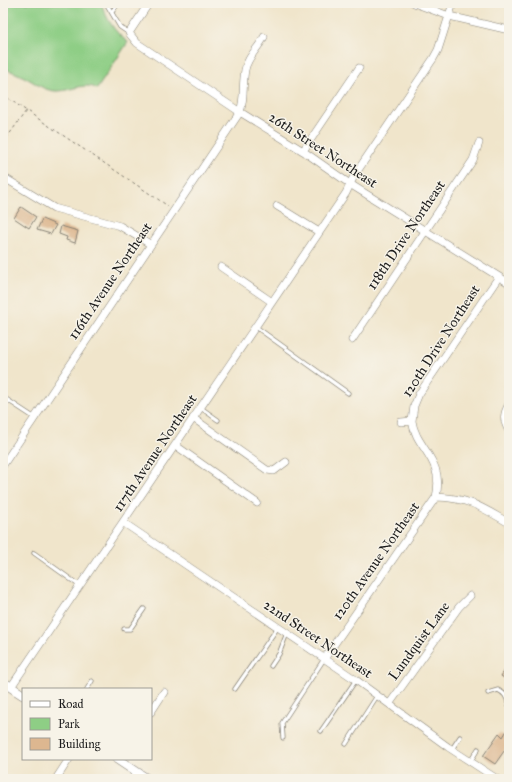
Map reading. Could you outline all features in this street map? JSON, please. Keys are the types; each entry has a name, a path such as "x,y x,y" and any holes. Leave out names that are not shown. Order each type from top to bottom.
{"street":[{"path":"129,33 149,3"},
{"path":"414,3 449,16 509,30"},
{"name":"117th Avenue Northeast","path":"7,684 76,596 91,574 175,445 319,232 433,59 438,50 453,3"},
{"name":"26th Street Northeast","path":"129,33 137,43 240,112 303,151 350,184 425,230 498,278 509,283"},
{"path":"240,112 244,100 245,71 248,61 264,37"},
{"path":"303,151 359,68"},
{"name":"116th Avenue Northeast","path":"3,466 150,244 240,112"},
{"name":"118th Drive Northeast","path":"352,340 473,160 479,143"},
{"path":"3,177 54,208 120,226 150,244"},
{"path":"277,206 319,232"},
{"path":"220,267 272,302"},
{"name":"120th Drive Northeast","path":"412,421 414,406 419,394 498,278"},
{"path":"509,404 504,414 504,422 509,431"},
{"path":"193,418 267,470 274,471 286,462"},
{"path":"401,422 412,421 416,432 430,456 437,473 438,487 436,497 457,498 472,503 484,508 509,523"},
{"path":"175,445 257,503"},
{"name":"120th Avenue Northeast","path":"324,659 436,497"},
{"name":"22nd Street Northeast","path":"124,522 176,560 390,703 470,762 497,779"},
{"name":"Lundquist Lane","path":"390,703 459,607 470,596"},
{"path":"7,684 22,694"},
{"path":"152,710 164,692"},
{"path":"56,779 68,760"},
{"path":"119,760 147,779"}],"lane":[{"path":"106,3 120,27 129,33"},
{"path":"112,12 118,3"},
{"path":"256,326 348,393"},
{"path":"3,397 35,418"},
{"path":"200,408 218,420"},
{"path":"34,553 82,586"},
{"path":"124,629 130,629 144,609"},
{"path":"235,689 278,627"},
{"path":"271,666 279,654 287,633"},
{"path":"283,738 282,723 324,659"},
{"path":"320,731 356,680"},
{"path":"88,688 92,682"},
{"path":"488,693 498,690 504,693 508,698 508,704"},
{"path":"346,744 378,695"},
{"path":"452,749 460,737"},
{"path":"470,762 478,749"}],"path":[{"path":"3,95 174,210"},
{"path":"3,143 26,110"}],"green space":[{"path":"3,3 101,3 112,25 128,42 97,89 82,86 61,91 47,89 21,75 3,68"}],"building":[{"path":"21,207 36,217 29,228 14,218"},
{"path":"42,219 56,225 51,234 37,230"},
{"path":"61,226 78,231 75,243 66,240 67,237 59,234"},
{"path":"509,664 509,681 501,676"},
{"path":"509,727 509,744 495,764 483,756 499,733 503,737"}]}
